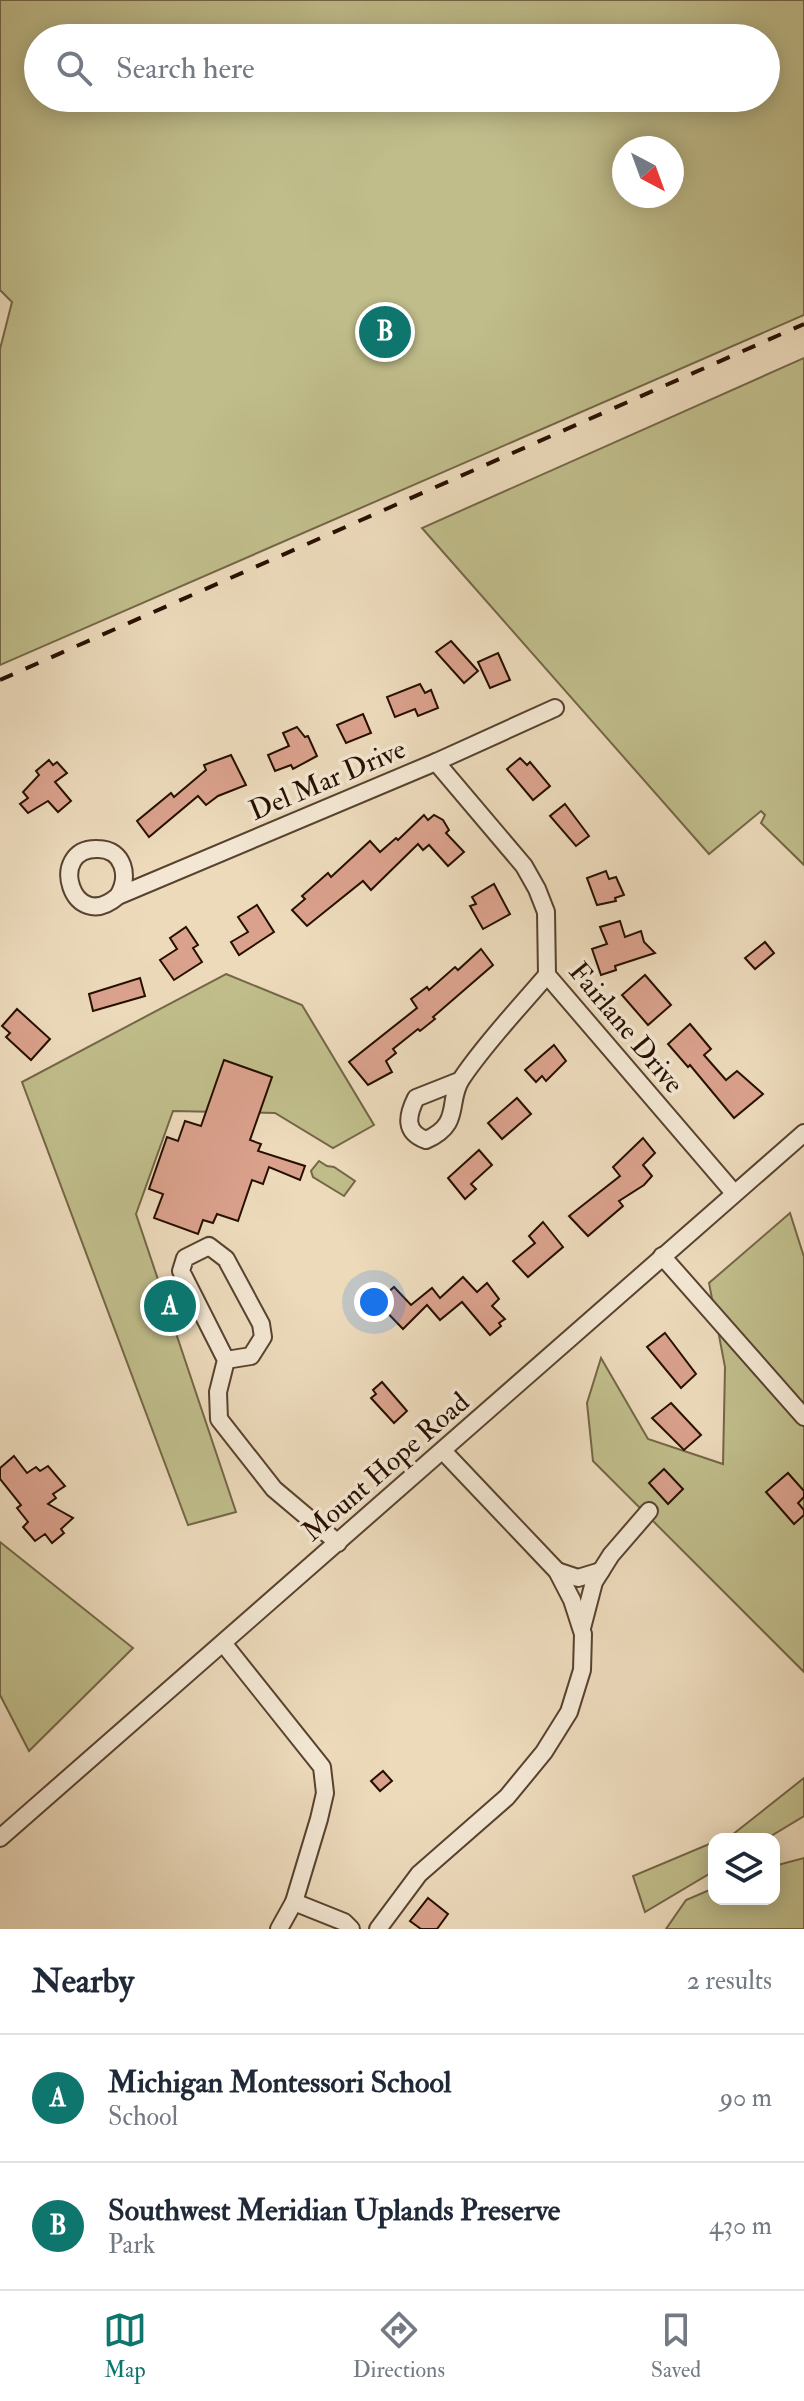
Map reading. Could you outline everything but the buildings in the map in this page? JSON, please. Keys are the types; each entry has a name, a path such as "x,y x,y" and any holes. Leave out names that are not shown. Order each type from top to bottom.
{"street":[{"name":"Del Mar Drive","path":"118,896 436,762 555,708"},
{"name":"Fairlane Drive","path":"436,762 524,866 537,889 546,912 547,975 734,1193"},
{"path":"459,1081 547,975"},
{"name":"Mount Hope Road","path":"0,1838 804,1133"},
{"path":"226,1360 251,1356 263,1337 261,1324 226,1259 209,1246 185,1258 181,1271 226,1360 218,1392 219,1419 274,1489 338,1543"},
{"path":"662,1256 804,1417"},
{"path":"443,1451 557,1571 572,1600 582,1630"},
{"path":"378,1929 419,1874 507,1797 544,1752 569,1712 582,1670 582,1630 590,1592 611,1555 649,1511"},
{"path":"557,1571 578,1578 601,1571"},
{"path":"223,1643 322,1767 325,1793 294,1902 279,1929"},
{"path":"294,1902 344,1922 351,1929"}],"shaded area":[{"path":"0,0 804,0 804,315 0,665 0,349 12,302 0,290"},
{"path":"804,358 804,865 761,823 765,815 761,811 709,854 422,528"},
{"path":"226,974 302,1005 374,1125 333,1148 275,1113 173,1111 136,1214 236,1512 188,1525 22,1082"},
{"path":"319,1161 355,1181 344,1196 313,1177 311,1171"},
{"path":"790,1213 804,1257 804,1672 593,1461 587,1403 601,1358 648,1439 723,1464 725,1367 709,1283"},
{"path":"0,1542 133,1648 29,1751 0,1695"},
{"path":"804,1778 804,1816 776,1833 735,1833"},
{"path":"708,1845 708,1875 645,1912 633,1876"},
{"path":"804,1858 804,1929 666,1929 686,1900 708,1891 708,1905 780,1905 780,1864"}],"railway":[{"path":"0,680 804,324"}],"place":[{"name":"Southwest Meridian Uplands Preserve","path":"385,332"},
{"name":"Michigan Montessori School","path":"170,1306"}]}
